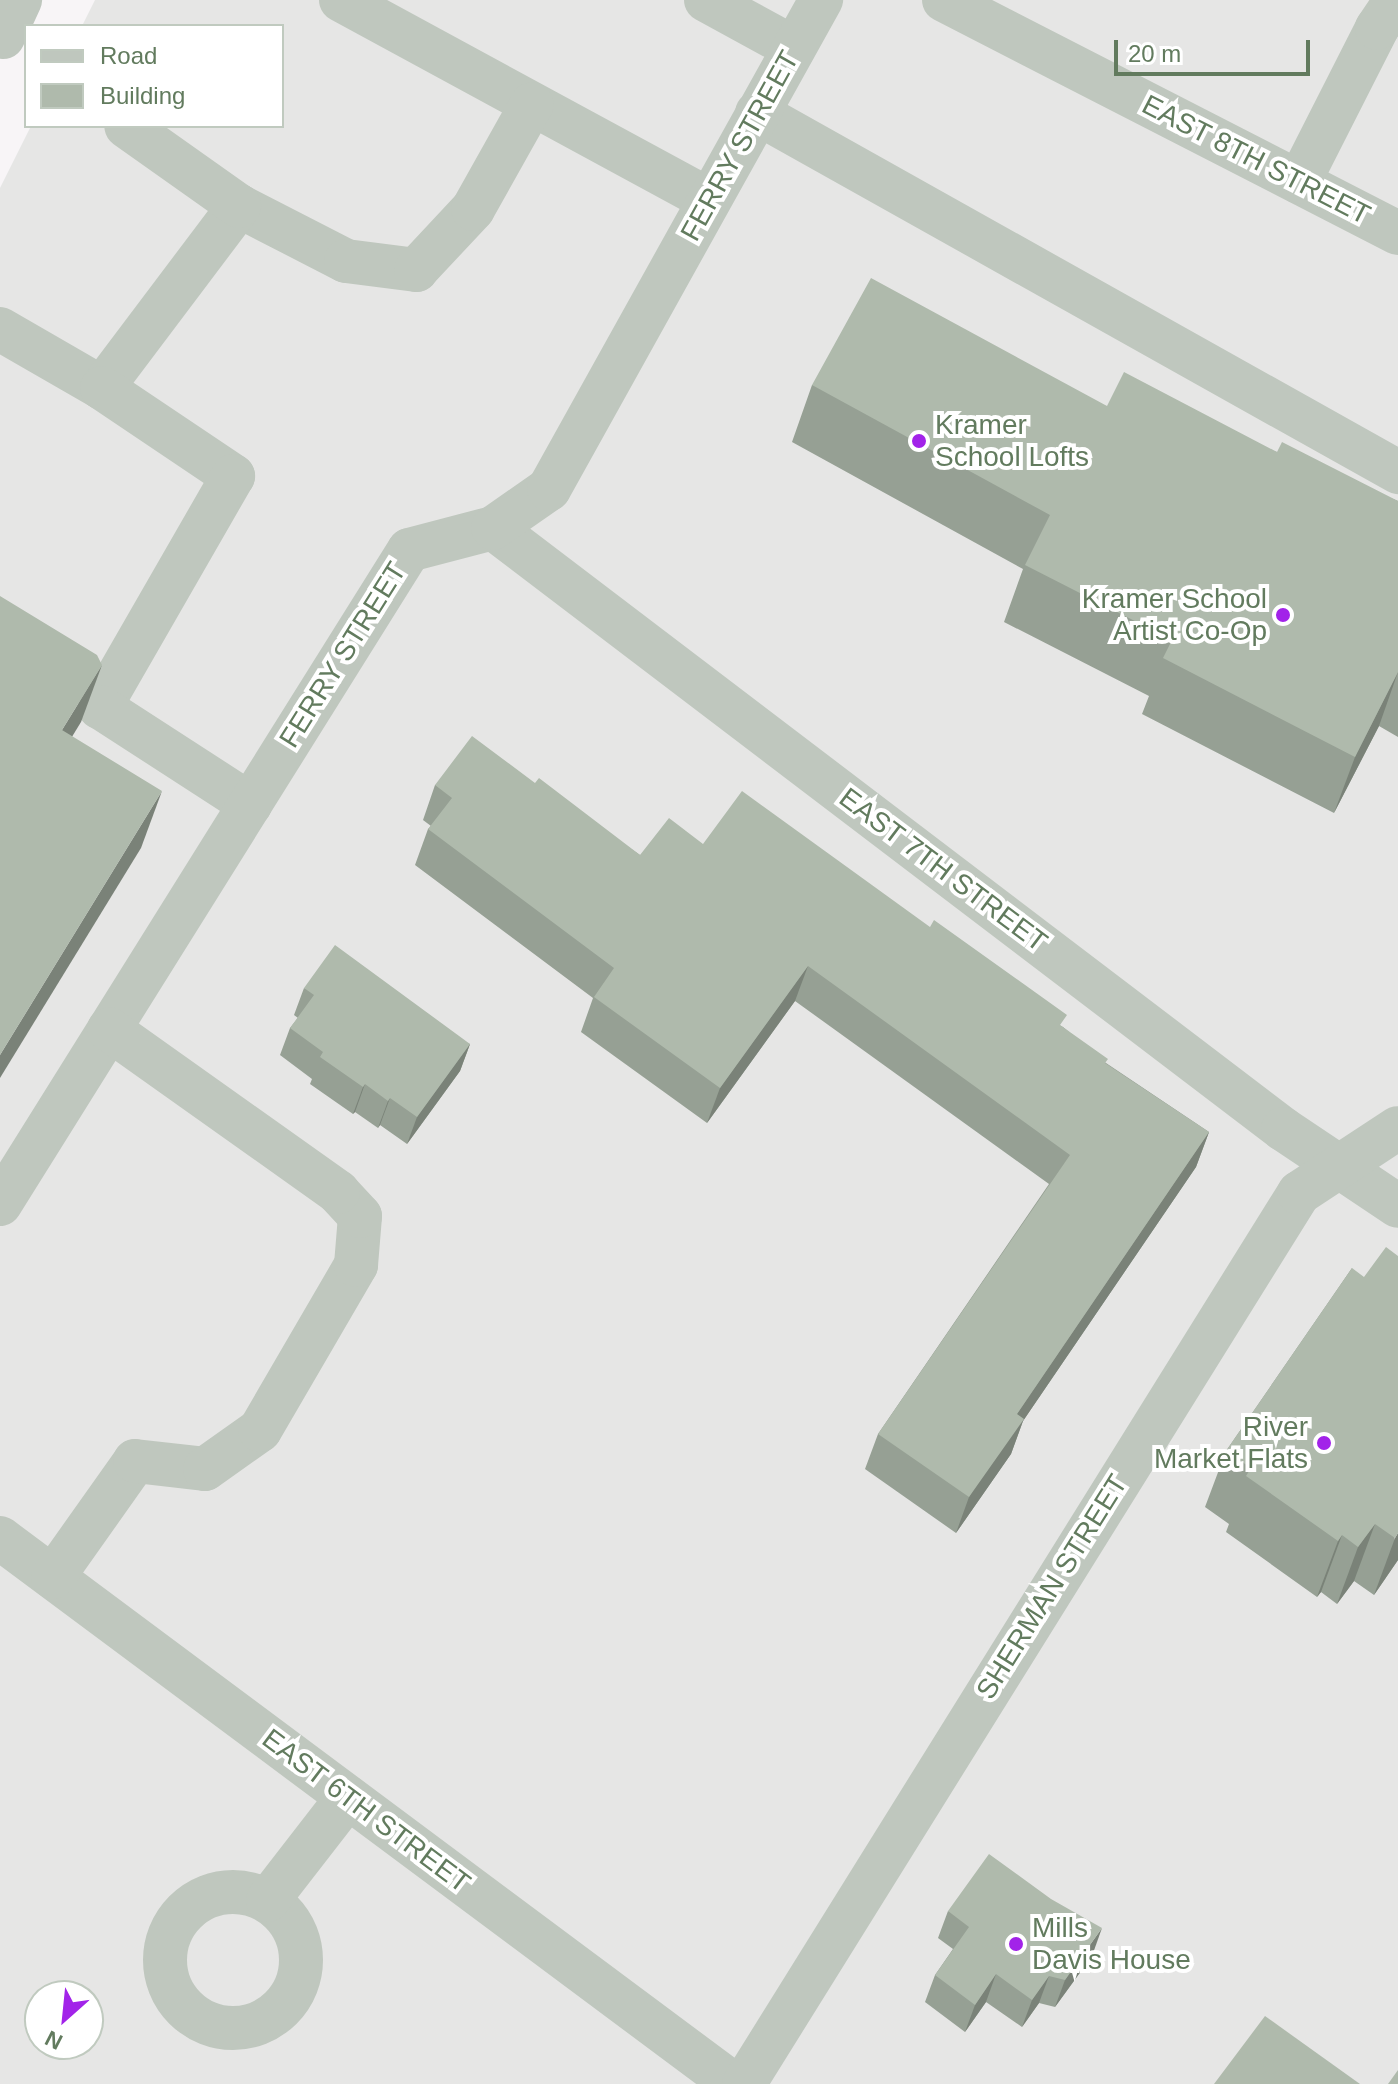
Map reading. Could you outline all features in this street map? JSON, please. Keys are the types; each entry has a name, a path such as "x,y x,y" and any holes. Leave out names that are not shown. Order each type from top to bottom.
{"street":[{"path":"341,0 709,200"},
{"path":"706,0 794,48"},
{"name":"FERRY STREET","path":"0,1204 409,550 493,528 549,489 821,0"},
{"name":"EAST 8TH STREET","path":"944,0 1398,233"},
{"path":"1299,182 1377,28 1396,0"},
{"path":"129,128 239,206 346,261 416,270 473,209 532,104"},
{"path":"757,113 1398,472"},
{"path":"102,388 239,206"},
{"path":"0,329 102,388 233,476 100,707 250,804"},
{"name":"EAST 7TH STREET","path":"493,528 1283,1129 1339,1163 1398,1206"},
{"path":"53,1577 135,1461 205,1469 260,1430 356,1265 360,1216 338,1192 109,1029"},
{"name":"SHERMAN STREET","path":"744,2084 1299,1193 1339,1163 1398,1128"},
{"name":"EAST 6TH STREET","path":"0,1538 733,2084"},
{"path":"268,1900 348,1797"}],"shaded area":[{"path":"95,0 1398,0 1398,2084 0,2084 0,188 30,128 284,128 284,24 83,24"}],"building":[{"path":"871,278 1107,406 1124,372 1277,452 1282,442 1398,501 1398,672 1355,757 1163,658 1172,640 1025,565 1050,515 812,385"},
{"path":"0,596 97,655 102,665 62,730 162,791 0,1055"},
{"path":"472,736 535,783 539,778 640,855 669,818 703,844 742,791 930,927 934,920 1067,1015 1060,1025 1108,1059 1105,1063 1209,1132 1017,1414 1024,1419 969,1497 878,1434 1070,1155 808,966 720,1088 594,997 614,968 428,829 452,798 435,785"},
{"path":"335,945 470,1044 417,1117 365,1084 363,1087 320,1057 323,1052 290,1028 314,995 304,988"},
{"name":"River Market Flats","path":"1386,1247 1398,1256 1398,1533 1395,1538 1375,1524 1358,1547 1342,1535 1338,1541 1246,1476 1251,1468 1226,1451 1352,1268 1364,1277"},
{"name":"Mills Davis House","path":"989,1854 1051,1899 1102,1928 1065,1980 1049,1976 1032,2000 996,1974 975,2005 935,1975 969,1927 948,1911"},
{"path":"1265,2016 1360,2084 1214,2084"},
{"path":"1398,2070 1398,2084 1388,2084"}],"place":[{"name":"Kramer School Lofts","path":"919,441"},
{"name":"Kramer School Artist Co-Op","path":"1283,615"},
{"name":"River Market Flats","path":"1324,1443"},
{"name":"Mills Davis House","path":"1016,1944"}]}
